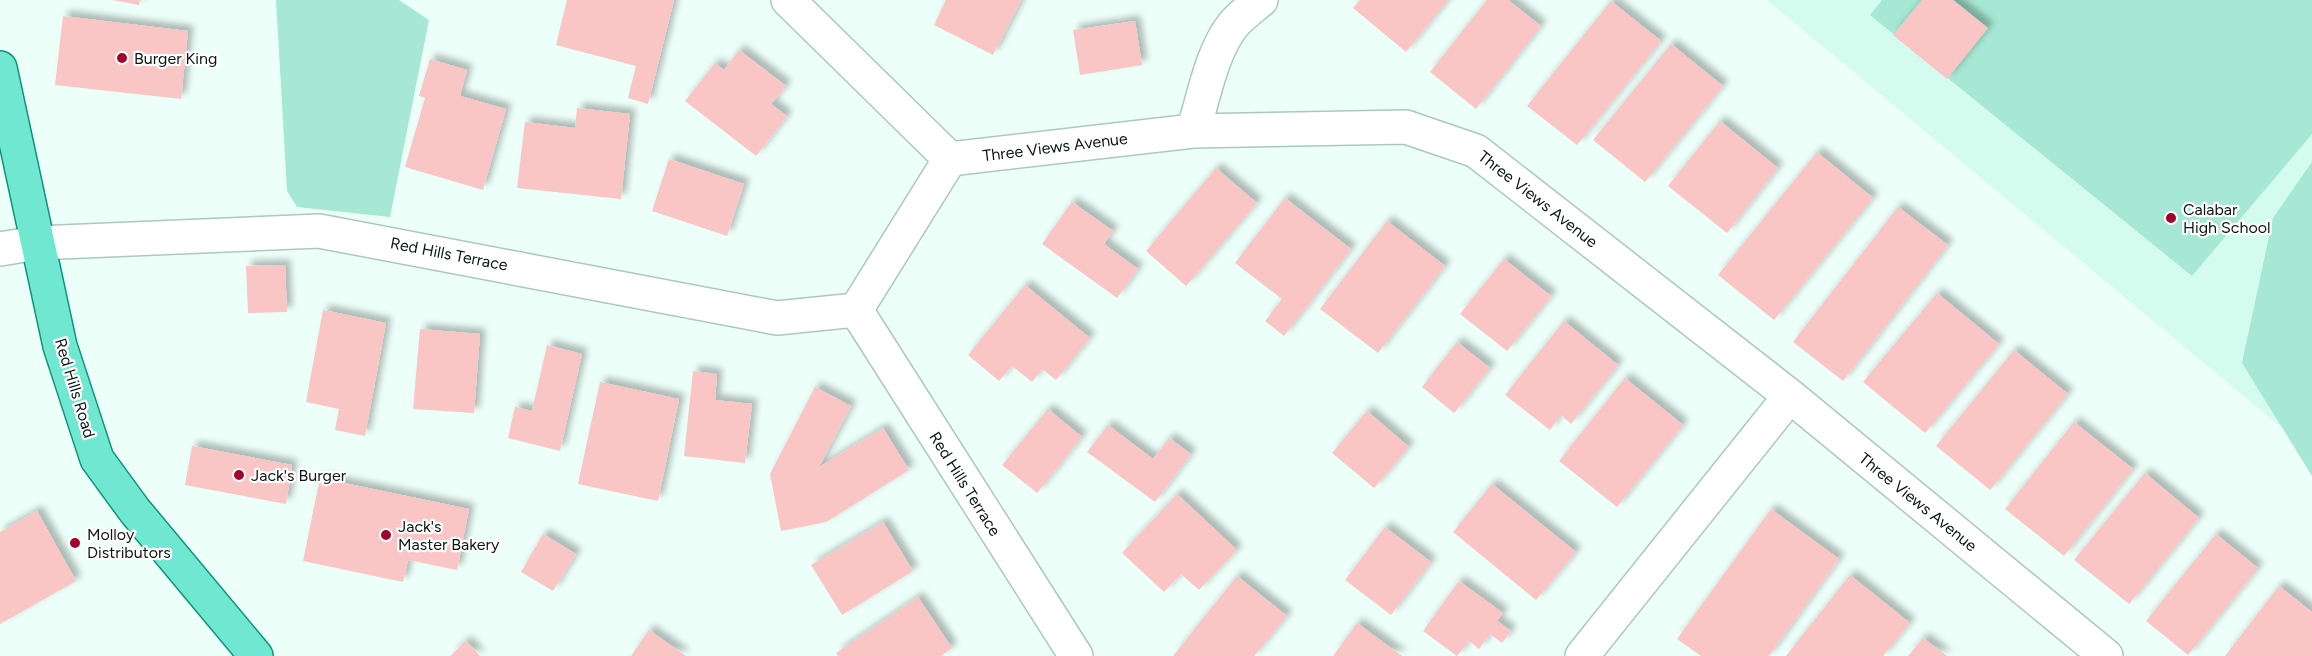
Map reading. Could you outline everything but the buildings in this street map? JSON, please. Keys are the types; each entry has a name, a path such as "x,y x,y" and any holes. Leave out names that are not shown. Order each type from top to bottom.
{"main road":[{"name":"Red Hills Road","path":"0,68 60,346 97,459 135,511 256,656"}],"street":[{"path":"788,0 950,159 856,310"},
{"path":"1193,130 1214,62 1222,44 1233,25 1261,0"},
{"name":"Three Views Avenue","path":"950,159 1193,130 1406,127 1476,151 1790,396 2106,656"},
{"name":"Red Hills Terrace","path":"0,249 37,243 319,231 777,318 856,310 1076,656"},
{"path":"1582,656 1790,396"}],"shaded area":[{"path":"276,0 399,0 429,20 390,217 297,207 287,191"},
{"name":"Calabar High School","path":"1767,0 2312,0 2312,453 2292,436"},
{"path":"1882,0 2312,0 2312,134 2192,276 1870,15"},
{"path":"2312,162 2312,476 2242,363 2273,218"}],"place":[{"name":"Burger King","path":"122,58"},
{"name":"Calabar High School","path":"2171,218"},
{"name":"Jack's Burger","path":"239,475"},
{"name":"Jack's Master Bakery","path":"386,535"},
{"name":"Molloy Distributors","path":"75,543"}]}
